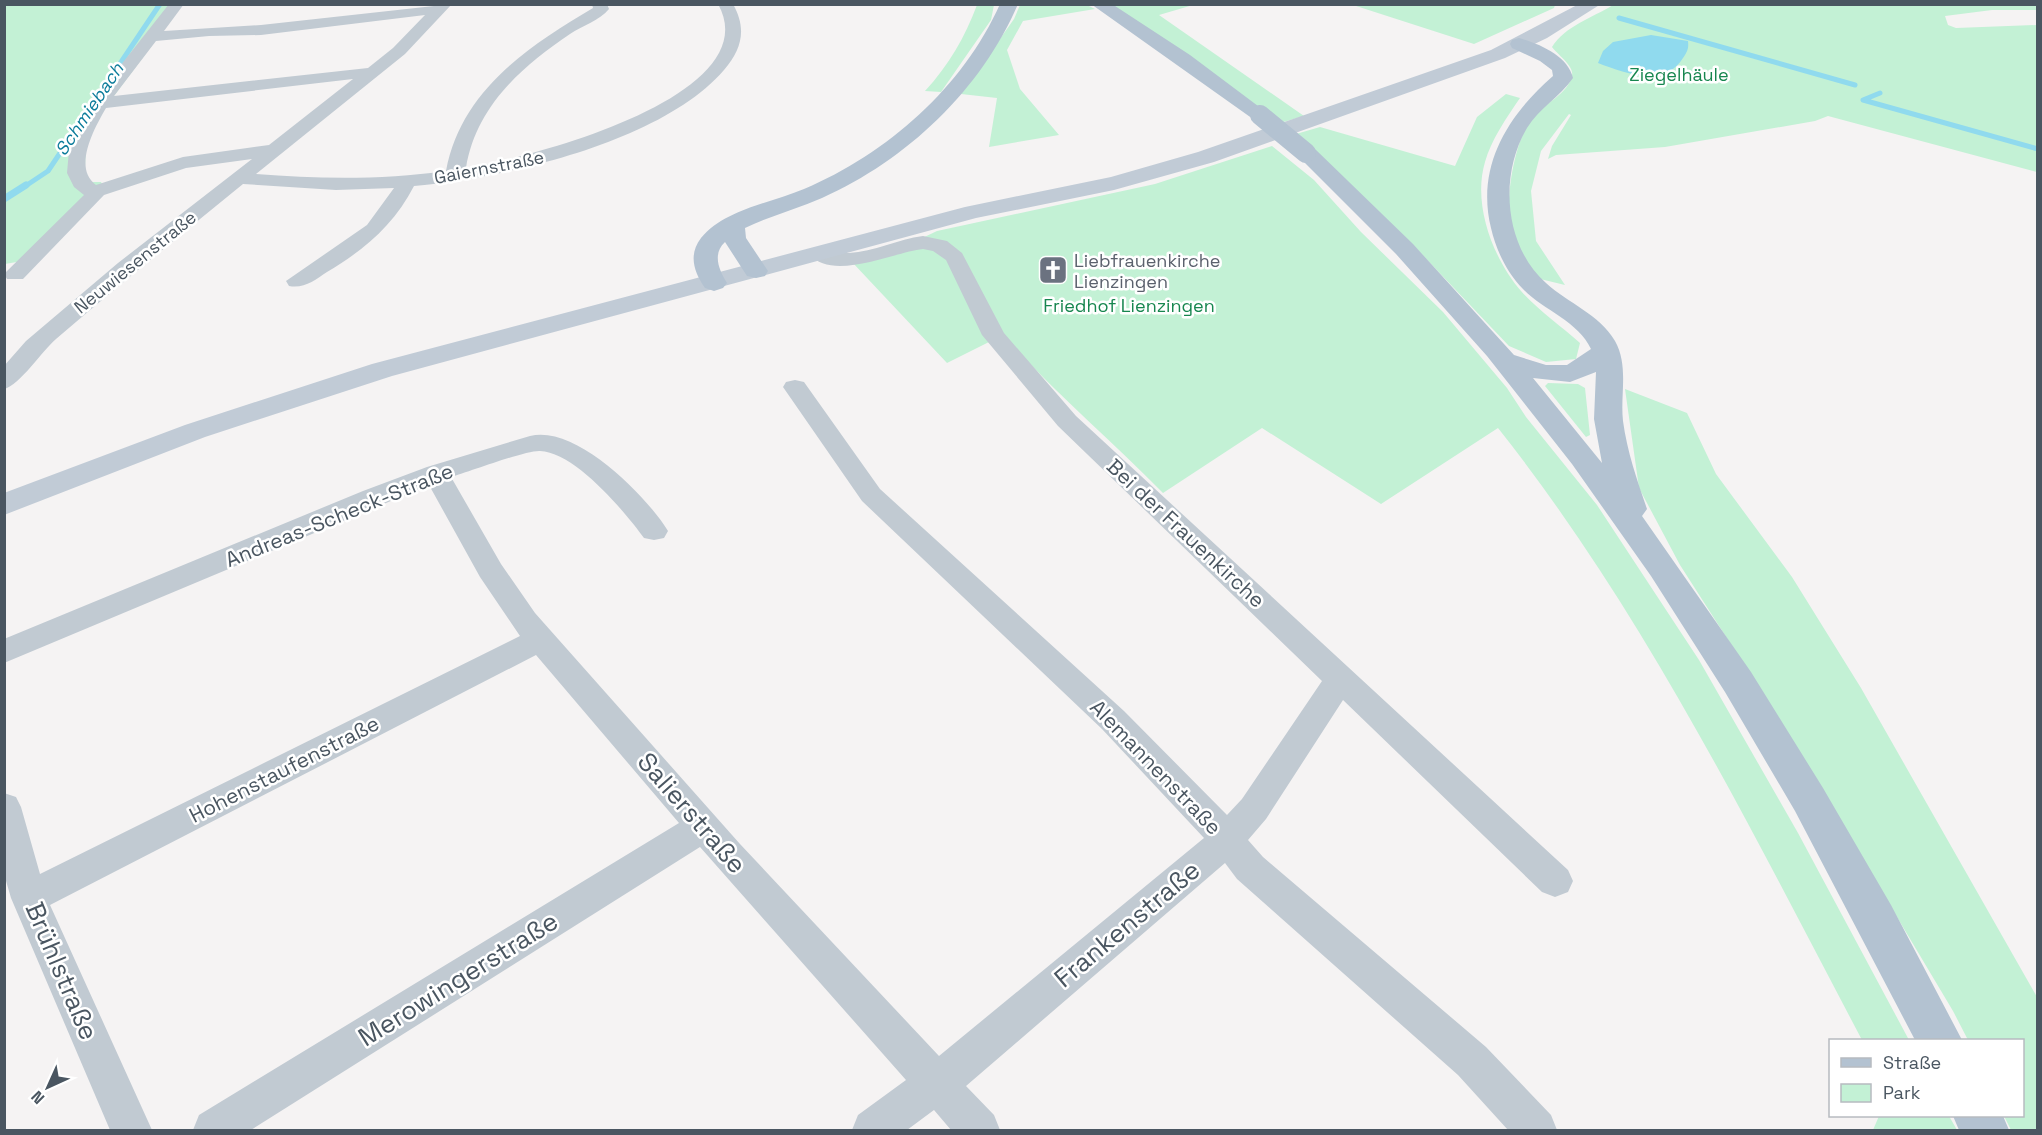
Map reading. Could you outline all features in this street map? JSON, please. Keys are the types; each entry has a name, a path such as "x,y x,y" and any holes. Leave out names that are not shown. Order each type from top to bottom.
{"main road":[{"path":"714,283 707,272 706,250 715,239 733,227 834,183 908,132 964,79 1001,26 1010,4"},
{"path":"1099,4 1183,59 1306,153 1402,245 1505,361 1587,462 1637,531 1778,746 1938,1039"},
{"path":"4,505 195,431 382,370 574,316 714,283 973,212 1114,183 1206,157 1498,54 1593,4"},
{"path":"1519,44 1547,57 1561,68 1563,78 1517,125 1500,162 1497,192 1502,227 1514,259 1530,282 1595,334 1604,351 1611,376 1609,428 1637,531"},
{"path":"1498,54 1541,72 1552,87"},
{"path":"733,227 734,238 756,271"},
{"path":"1505,361 1538,371 1578,373 1591,367 1604,351"},
{"path":"1978,1117 1985,1131"}],"street":[{"path":"94,192 81,183 77,172 79,139 100,103 177,4"},
{"path":"455,175 461,142 476,112 489,96 572,16 601,9 599,4"},
{"name":"Gaiernstraße","path":"238,178 302,183 407,182 496,170 553,155 606,135 666,107 705,80 735,40 732,15 725,4"},
{"name":"Neuwiesenstraße","path":"153,37 222,30 261,30 443,7"},
{"name":"Neuwiesenstraße","path":"4,382 34,346 238,178 373,72 422,29 443,7"},
{"path":"100,103 373,72"},
{"path":"94,192 183,163 274,150"},
{"path":"297,281 369,237 393,209 407,182"},
{"path":"15,273 94,196 94,192"},
{"name":"Bei der Frauenkirche","path":"820,253 838,261 910,244 934,244 949,251 955,257 994,335 1066,421 1555,881"},
{"name":"Alemannenstraße","path":"795,387 871,495 1113,720 1201,809 1250,868 1472,1061 1536,1131"},
{"name":"Andreas-Scheck-Straße","path":"4,652 372,497 436,473 539,442 551,445 590,465 612,481 627,496 654,531"},
{"name":"Salierstraße","path":"436,473 490,570 539,640 703,827 979,1131"},
{"name":"Hohenstaufenstraße","path":"29,898 539,640"},
{"name":"Frankenstraße","path":"873,1131 962,1064 1227,840 1254,809 1340,679"},
{"name":"Brühlstraße","path":"4,807 29,898 131,1131"},
{"name":"Merowingerstraße","path":"214,1131 703,827"}],"green space":[{"path":"4,5 182,5 87,132 84,182 101,182 105,190 34,259 5,264"},
{"path":"977,5 994,5 991,20 941,92 925,91 942,71 955,50"},
{"path":"1020,5 1087,5 1095,9 1023,21 1007,50 1020,89 1059,135 989,147 997,98 961,94 1014,19"},
{"path":"1109,5 1193,5 1159,15 1304,116 1280,123"},
{"path":"1353,5 1555,5 1554,8 1474,44"},
{"name":"Ziegelhäule","path":"1613,5 2037,5 2037,10 1992,10 1945,16 1948,25 1956,28 2037,25 2037,172 1828,116 1815,121 1665,147 1556,155 1548,159 1552,146 1571,115 1569,114 1541,151 1531,191 1536,241 1565,285 1536,278 1512,233 1509,207 1515,157 1532,118 1570,82 1571,68 1552,47 1571,28"},
{"path":"1506,94 1520,98 1495,137 1485,162 1481,196 1488,231 1502,264 1521,291 1580,343 1576,359 1546,362 1509,346 1413,245 1296,134 1320,127 1455,166 1477,117"},
{"name":"Friedhof Lienzingen","path":"1272,146 1314,180 1361,232 1443,312 1507,388 1526,417 1597,505 1699,660 1798,833 1908,1039 1861,1039 1737,803 1649,648 1552,499 1498,428 1381,504 1262,428 1163,493 1003,335 947,363 852,262 897,250 937,231 1155,184"},
{"path":"1548,383 1578,384 1585,388 1590,435 1586,437 1545,386"},
{"path":"1625,389 1687,413 1716,474 1792,577 1861,688 2037,997 2037,1130 2011,1130 2004,1117 2024,1117 2024,1039 1967,1039 1782,724 1680,565 1639,488"},
{"path":"1879,1117 1950,1117 1957,1130 1873,1130"}],"water":[{"path":"1651,35 1688,41 1683,58 1666,73 1644,76 1598,63 1603,51 1613,42"}],"waterway":[{"name":"Schmiebach","path":"24,187 48,171 160,4"},
{"path":"1619,18 1855,85"},
{"path":"1880,93 1863,100 2038,149"},
{"name":"Schmiebach","path":"4,199 26,185"}],"place":[{"name":"Liebfrauenkirche Lienzingen","path":"1053,270"}]}
